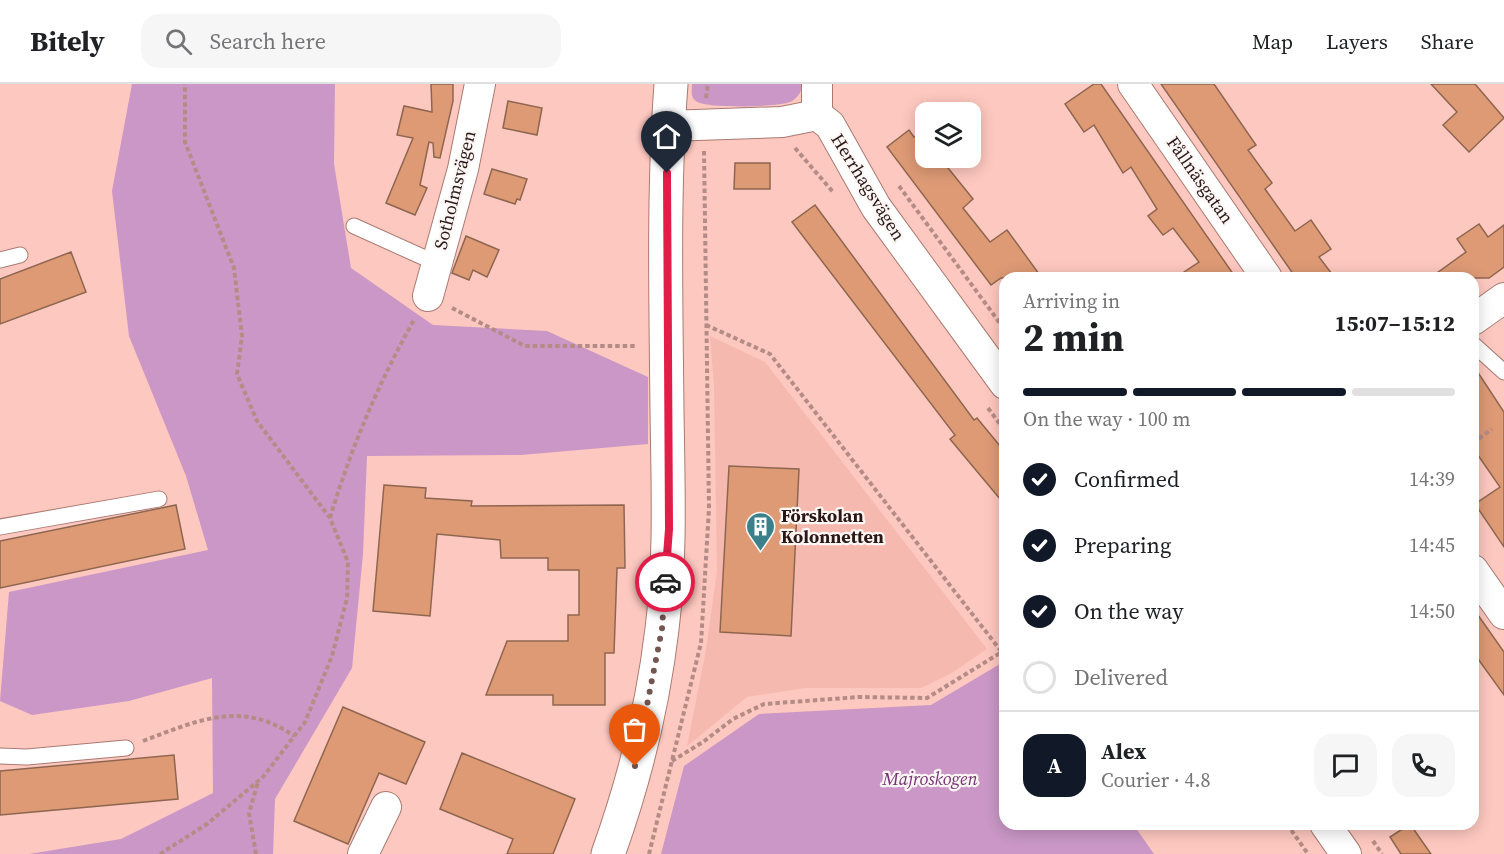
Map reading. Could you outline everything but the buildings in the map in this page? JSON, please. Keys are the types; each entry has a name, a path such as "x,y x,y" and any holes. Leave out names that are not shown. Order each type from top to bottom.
{"street":[{"name":"Sotholmsvägen","path":"428,296 463,169 480,84"},
{"path":"609,854 625,806 645,725 662,629 669,529 666,316 668,126 671,84"},
{"path":"668,126 782,122 817,115 817,84"},
{"name":"Fållnäsgatan","path":"1133,84 1264,272"},
{"name":"Herrhagsvägen","path":"817,115 830,125 876,207 993,392"},
{"path":"1479,316 1504,298"},
{"path":"1479,579 1504,614"},
{"path":"363,854 386,807"},
{"path":"1329,830 1346,854"}],"lane":[{"path":"354,226 436,263"},
{"path":"0,260 20,255"},
{"path":"1479,349 1504,372"},
{"path":"0,527 159,499"},
{"path":"0,756 27,757 126,748"}],"path":[{"path":"160,854 207,824 258,782 305,722 332,656 347,598 348,562 330,518 257,422 237,374 242,336 234,268 186,142 185,84"},
{"path":"792,144 836,196"},
{"path":"330,518 354,443 377,390 428,296 525,346 639,346"},
{"path":"706,325 770,354 999,645"},
{"path":"993,392 999,412"},
{"path":"1479,439 1492,429"},
{"path":"672,761 703,742 733,719 764,704 859,697 927,698 999,653"},
{"path":"126,748 195,721 233,715 255,716 278,724 294,736"},
{"path":"256,854 249,813 258,782"},
{"path":"1291,830 1308,854"}],"shaded area":[{"path":"710,336 765,362 987,649 952,673 921,688 805,688 747,697 687,746 706,650 717,570 714,386"}],"green space":[{"path":"132,84 335,84 334,164 351,268 433,325 547,331 648,377 648,444 521,455 367,456 363,554 352,668 275,799 273,854 29,854 121,839 213,793 212,678 129,701 32,715 0,701 9,592 208,550 186,476 129,336 112,191"},
{"path":"692,84 802,84 799,95 790,102 742,106 702,104 692,95"},
{"name":"Majroskogen","path":"999,665 999,830 1137,830 1154,854 661,854 684,766 759,714 931,705"}],"way so far":[{"path":"635,766 645,725 662,629 665,582"}],"place":[{"name":"Förskolan Kolonnetten","path":"760,552"}],"route":[{"path":"665,582 669,529 666,316 667,173"}]}
